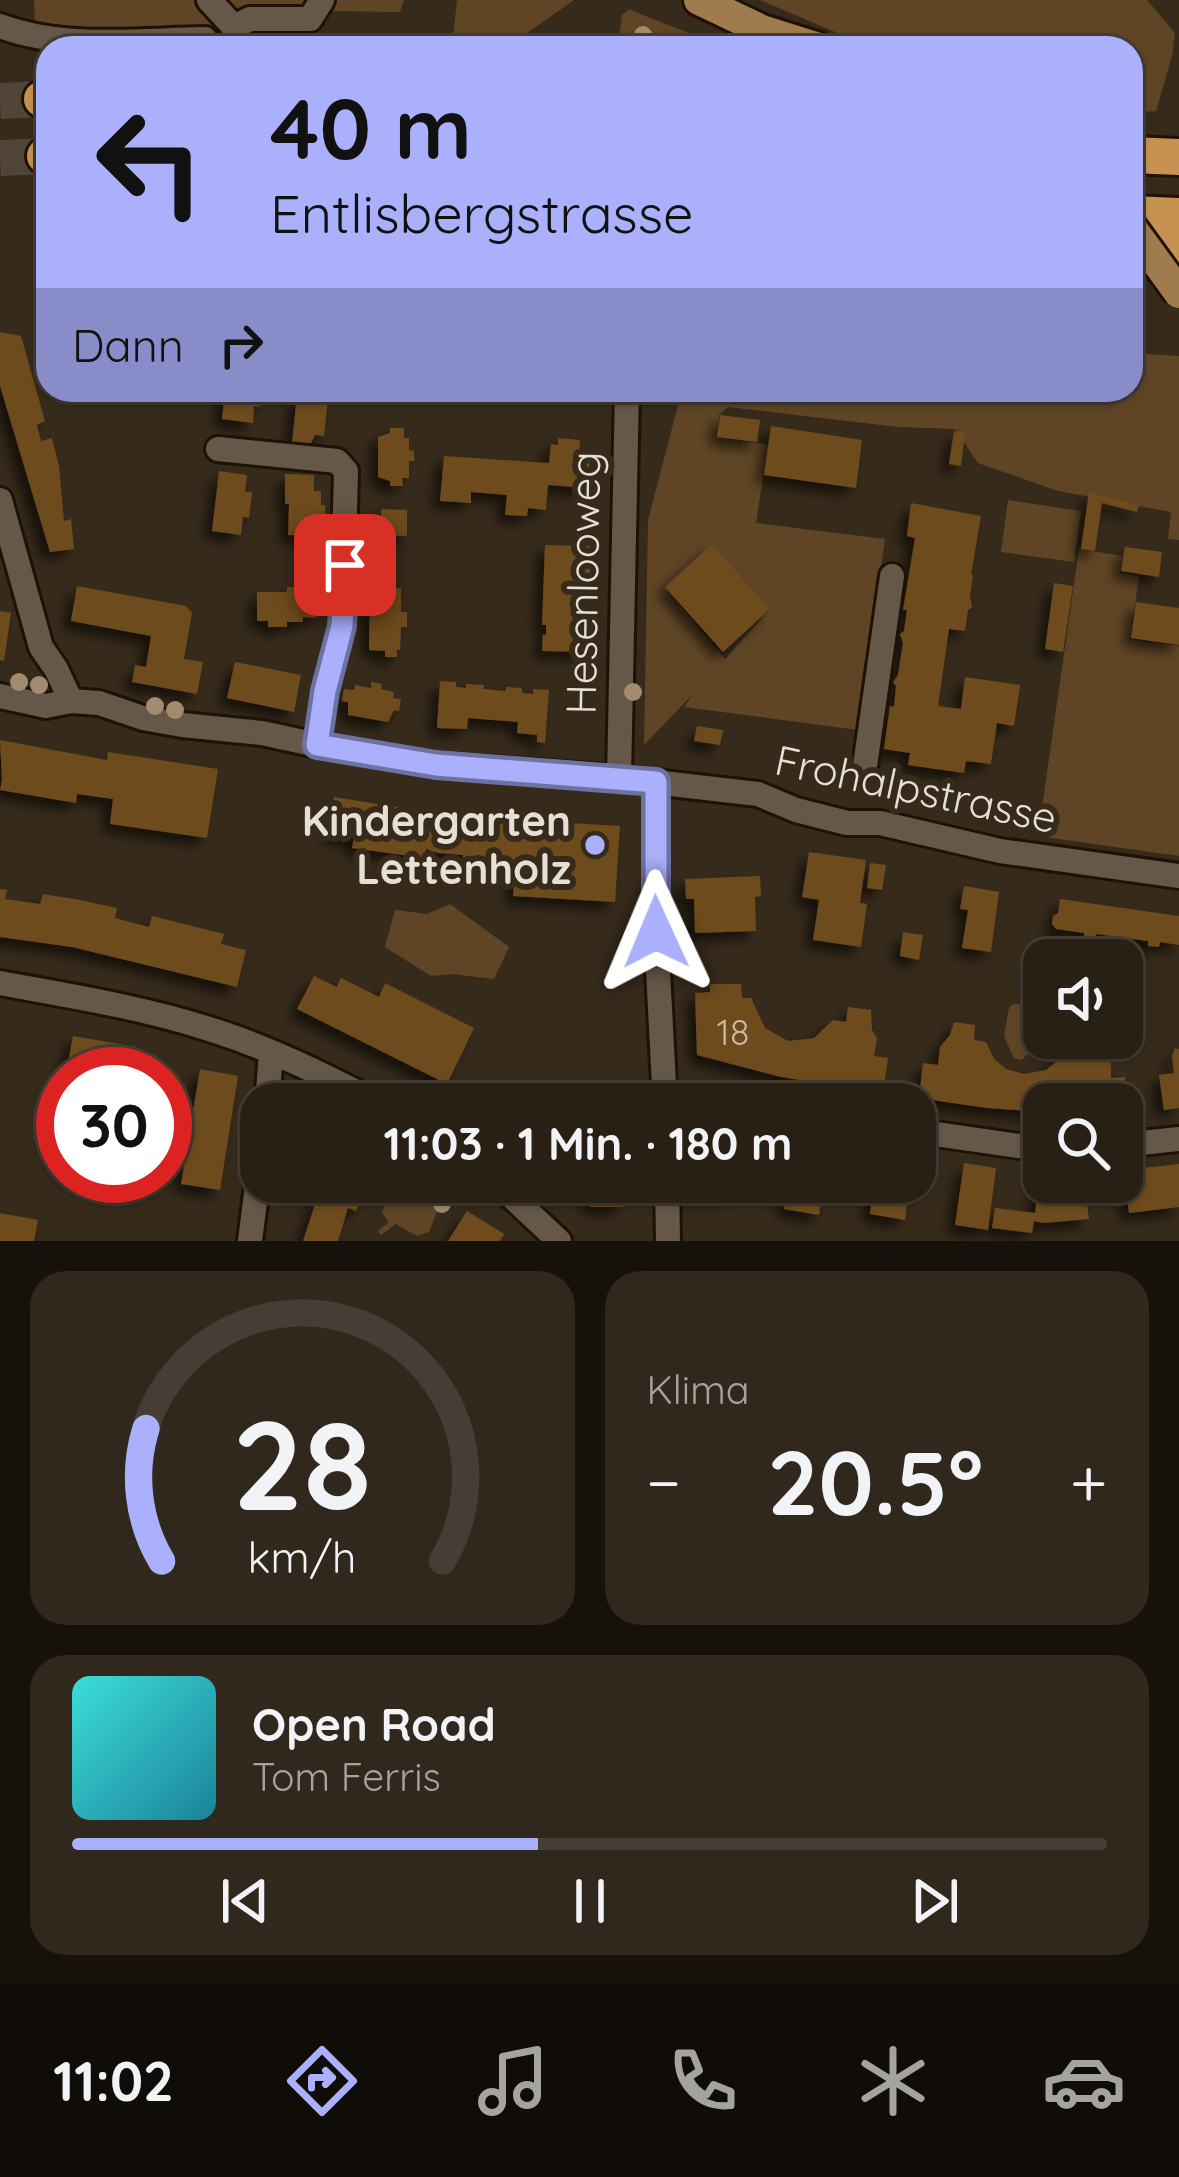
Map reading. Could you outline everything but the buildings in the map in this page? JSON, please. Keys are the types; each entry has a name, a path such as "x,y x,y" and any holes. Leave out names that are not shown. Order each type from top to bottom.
{"highway":[{"path":"1143,156 1179,157"},
{"path":"1143,214 1179,216"},
{"path":"1143,247 1179,251"}],"main road":[{"path":"699,0 779,36"},
{"path":"1143,244 1179,293"}],"street":[{"path":"209,0 235,33 250,19 310,19 322,0"},
{"path":"0,26 43,36"},
{"name":"Hesenlooweg","path":"627,402 637,780 656,932 664,1083"},
{"path":"218,449 337,460 346,471 342,626 317,745"},
{"path":"0,500 41,647 71,701"},
{"path":"865,766 892,576"},
{"name":"Frohalpstrasse","path":"0,696 46,706 71,701 103,704 143,718 262,733 436,765 758,794 847,823 880,823 1000,851 1179,876"},
{"path":"0,983 148,1011 214,1030 340,1083"},
{"path":"269,1083 271,1053"},
{"path":"936,1134 1023,1145"},
{"path":"1143,1143 1179,1139"},
{"path":"250,1241 255,1203"},
{"path":"519,1203 560,1241"},
{"path":"667,1203 668,1241"}],"shaded area":[{"path":"34,0 404,0 400,12 319,11 251,24 246,32 102,32 35,28"},
{"path":"457,0 574,0 523,36 453,36"},
{"path":"760,0 1147,0 1175,33 1156,111 1143,112 1143,36 844,36"},
{"path":"630,9 697,36 619,36 622,15"},
{"path":"1143,354 1179,356 1179,540 1168,539 1171,512 1058,491 978,463 955,429 728,407 719,415 717,437 768,445 756,523 885,539 858,730 684,707 694,693 644,745 648,520 679,402 1143,402","holes":["712,545 770,609 725,659 665,587"]},
{"path":"1008,500 1081,511 1074,562 1001,552"},
{"path":"1079,549 1123,556 1120,573 1139,576 1130,639 1179,646 1179,856 1038,836"},
{"path":"450,904 509,947 494,979 431,976 385,947 395,910 427,914"},
{"path":"1023,1005 1021,1060 1014,1058 1004,1036 1009,1008"},
{"path":"386,1203 440,1204 429,1232 417,1236 396,1224 381,1235 378,1231 389,1222 382,1212"}],"tunnel":[{"path":"0,101 36,99"},
{"path":"0,158 36,156"}],"place":[{"name":"Kindergarten Lettenholz","path":"595,845"}],"route":[{"path":"345,565 342,626 317,745 436,765 656,782 656,932"}]}
